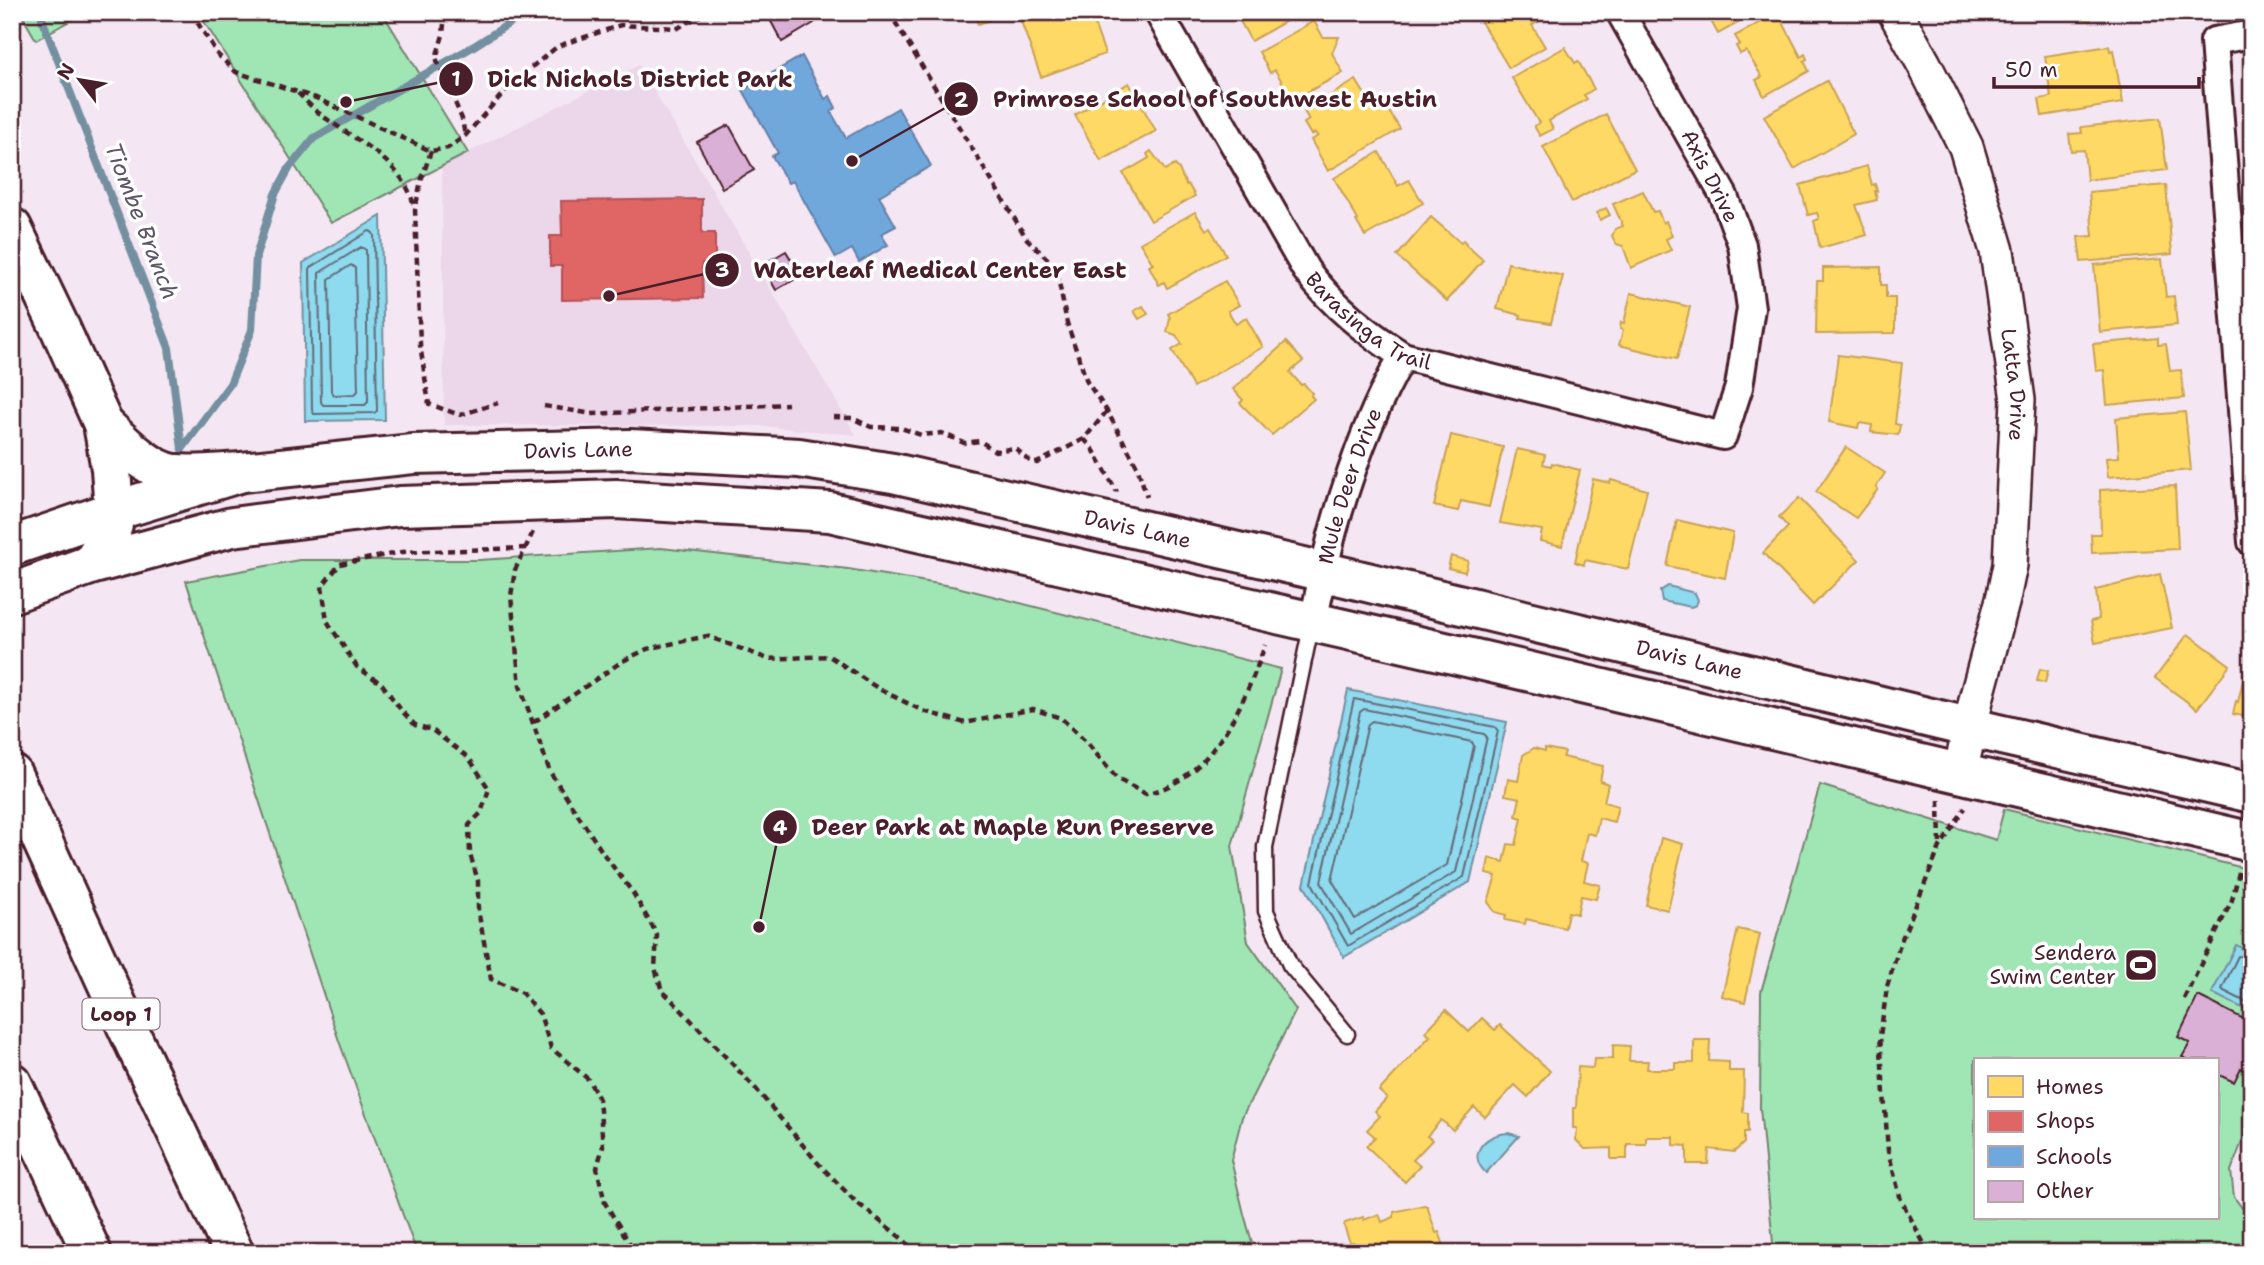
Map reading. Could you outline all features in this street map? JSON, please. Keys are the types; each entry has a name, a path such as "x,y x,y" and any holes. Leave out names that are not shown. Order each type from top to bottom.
{"main road":[{"path":"12,228 103,424 111,469 113,525 90,565"},
{"path":"103,424 158,469 174,474 242,472"},
{"name":"Davis Lane","path":"12,547 114,511 242,472 425,454 630,449 799,458 893,473 1325,572 1970,728 2252,793"},
{"path":"793,509 799,458"},
{"path":"12,593 90,565 232,527 400,506 616,499 830,512 1312,621 1960,773 2246,856"},
{"name":"Loop 1","path":"12,774 234,1253"},
{"path":"12,1083 92,1253"}],"street":[{"name":"Barasinga Trail","path":"1158,12 1307,270 1323,292 1369,333 1403,356 1724,436"},
{"name":"Axis Drive","path":"1620,12 1724,196 1742,245 1751,308 1739,387 1724,436"},
{"name":"Latta Drive","path":"1895,12 1966,147 1997,251 2018,400 2010,565 1960,773"},
{"path":"2252,34 2214,41 2252,542"},
{"name":"Mule Deer Drive","path":"1312,621 1332,532 1357,455 1383,389 1403,356"}],"lane":[{"path":"1312,621 1265,848 1266,911 1290,965 1347,1034"}],"path":[{"path":"191,12 218,54 236,72 332,105 431,151 448,148 465,136 513,82 558,46 621,25 678,28 706,12"},
{"path":"445,12 443,35 436,58 462,119 465,136"},
{"path":"889,12 1027,239 1056,267 1067,323 1087,382 1107,411 1136,466 1150,508"},
{"path":"297,93 324,118 369,146 400,176 411,193 415,210 420,344 429,404 460,415 498,403"},
{"path":"415,210 431,151"},
{"path":"544,405 593,414 788,404"},
{"path":"833,417 852,418 863,425 877,428 901,428 921,435 942,433 964,443 980,441 995,451 1015,448 1031,462 1037,463 1084,439 1107,411"},
{"path":"1084,439 1093,449 1118,492"},
{"path":"535,528 515,570 511,596 520,686 551,772 605,856 633,893 657,935 655,968 662,991 756,1089 817,1162 915,1253"},
{"path":"526,548 402,552 341,564 322,586 327,621 357,667 382,684 415,725 432,730 469,758 489,789 481,813 469,825 470,854 478,881 478,910 491,979 522,993 540,1014 551,1048 588,1079 599,1099 603,1146 597,1168 605,1203 638,1253"},
{"path":"534,722 621,662 647,649 707,636 768,659 829,656 878,690 923,711 965,723 1033,709 1061,718 1088,744 1117,779 1146,794 1176,782 1208,757 1237,710 1267,640"},
{"path":"1939,814 1940,847"},
{"path":"1929,1253 1901,1200 1888,1151 1880,1036 1887,987 1901,941 1940,847 1959,819"},
{"path":"2184,999 2232,900 2246,856"}],"shaded area":[{"path":"639,65 856,435 760,426 444,425 442,166"}],"green space":[{"path":"20,12 85,12 36,40"},
{"path":"198,12 382,12 468,153 331,223"},
{"path":"661,548 848,569 957,587 1281,669 1232,846 1248,942 1296,1010 1242,1117 1231,1160 1255,1253 417,1253 339,1041 186,581 299,560 479,560"},
{"path":"1820,785 1996,840 2004,809 2252,870 2252,1126 2246,1131 2231,1171 2234,1197 2252,1221 2252,1253 1774,1253 1760,1108 1761,992"}],"water":[{"path":"381,216 385,420 305,421 303,263"},
{"path":"1668,586 1695,593 1698,600 1696,605 1691,607 1662,601 1660,591"},
{"path":"1348,690 1507,722 1470,882 1344,957 1304,885"},
{"path":"2236,945 2252,953 2252,1013 2212,993"},
{"path":"1508,1133 1519,1136 1486,1173 1478,1159 1481,1146 1492,1137"}],"building: Homes":[{"path":"987,12 990,20 978,24 974,14"},
{"path":"1045,12 1090,12 1105,54 1041,77 1021,21"},
{"path":"1240,12 1302,12 1251,41 1240,21 1243,19"},
{"path":"1475,12 1532,12 1538,22 1532,25 1545,47 1509,68"},
{"path":"1706,12 1758,12 1718,34"},
{"path":"2065,12 2093,12 2090,21"},
{"path":"1778,13 1801,57 1805,54 1807,59 1804,61 1809,71 1764,96 1756,80 1762,77 1746,51 1740,54 1736,46 1740,44 1735,36"},
{"path":"1314,21 1323,37 1339,37 1332,53 1343,73 1293,100 1275,70 1270,73 1259,52"},
{"path":"2109,46 2110,51 2113,50 2123,103 2042,116 2039,99 2051,97 2045,56"},
{"path":"1565,47 1575,63 1578,61 1594,89 1584,95 1587,99 1549,121 1553,129 1540,136 1534,126 1539,123 1512,78"},
{"path":"1356,80 1372,106 1382,100 1400,129 1328,171 1311,140 1318,136 1315,133 1311,135 1304,123 1309,120 1304,111"},
{"path":"1827,81 1854,134 1794,169 1764,116"},
{"path":"1129,83 1156,131 1101,161 1075,115"},
{"path":"1606,114 1635,169 1572,202 1543,147"},
{"path":"2160,118 2167,170 2087,180 2084,150 2071,151 2069,134 2082,133 2081,127"},
{"path":"1151,151 1165,170 1175,165 1179,169 1186,185 1188,184 1195,196 1151,221 1123,173 1149,158 1147,154"},
{"path":"1379,152 1398,186 1409,180 1423,203 1365,236 1334,178"},
{"path":"1867,166 1872,185 1875,184 1877,200 1856,205 1867,235 1820,248 1814,221 1819,219 1817,213 1808,215 1800,185"},
{"path":"2166,185 2172,254 2081,262 2078,237 2093,236 2089,192"},
{"path":"1643,191 1653,212 1658,211 1663,223 1666,221 1672,236 1666,239 1671,250 1631,268 1623,246 1616,244 1612,236 1615,229 1623,226 1613,204"},
{"path":"1606,208 1610,215 1600,220 1597,213"},
{"path":"1195,212 1206,230 1210,228 1226,255 1167,288 1164,282 1159,285 1149,266 1153,264 1140,243"},
{"path":"1431,217 1461,243 1463,240 1483,260 1447,301 1397,256"},
{"path":"2162,259 2166,297 2174,296 2177,325 2100,332 2094,265"},
{"path":"1508,263 1563,276 1551,323 1520,318 1521,315 1497,309"},
{"path":"1881,267 1881,285 1886,285 1886,298 1895,298 1895,333 1816,334 1817,281 1823,281 1823,268"},
{"path":"1225,281 1239,305 1228,311 1236,324 1246,318 1263,347 1193,387 1172,350 1182,344 1176,335 1167,332 1170,318 1168,314"},
{"path":"1631,293 1690,307 1677,359 1619,345 1623,330 1620,329 1621,322 1624,323"},
{"path":"1143,306 1148,314 1139,319 1134,311"},
{"path":"2158,338 2158,345 2166,344 2170,371 2181,370 2184,398 2107,405 2104,370 2096,371 2093,344"},
{"path":"1286,342 1303,361 1290,372 1312,393 1314,399 1272,435 1240,403 1243,400 1233,389"},
{"path":"1838,355 1902,363 1895,424 1900,425 1898,435 1871,432 1872,425 1859,423 1858,428 1829,422"},
{"path":"2185,412 2191,470 2108,477 2106,458 2119,457 2116,418"},
{"path":"1451,435 1503,447 1489,507 1461,501 1458,511 1434,506"},
{"path":"1846,447 1885,473 1876,487 1878,489 1856,518 1816,492"},
{"path":"1517,449 1545,455 1543,464 1551,466 1552,463 1580,470 1562,546 1540,541 1542,530 1500,523"},
{"path":"1593,479 1610,483 1611,480 1647,490 1628,569 1585,560 1584,565 1575,562"},
{"path":"2175,486 2178,549 2092,553 2091,534 2101,534 2100,490"},
{"path":"1799,498 1859,560 1813,605 1763,553 1788,527 1779,517"},
{"path":"1677,520 1733,533 1725,578 1667,566"},
{"path":"1451,556 1468,561 1465,572 1448,568"},
{"path":"2160,574 2172,628 2095,643 2091,621 2099,619 2096,590"},
{"path":"2188,634 2230,665 2197,709 2155,678"},
{"path":"2247,663 2252,664 2252,718 2233,714"},
{"path":"2040,669 2048,671 2045,683 2037,681"},
{"path":"1534,748 1565,752 1563,757 1603,766 1600,781 1608,784 1604,802 1618,806 1614,822 1599,818 1595,835 1587,833 1581,861 1588,863 1584,881 1600,885 1596,899 1581,896 1577,914 1568,912 1565,928 1526,919 1525,924 1505,920 1506,915 1495,912 1488,902 1496,876 1486,874 1489,858 1504,862 1508,844 1516,845 1522,818 1516,816 1520,798 1505,795 1508,779 1518,781 1523,755"},
{"path":"1661,838 1683,844 1668,910 1646,905"},
{"path":"1738,929 1760,934 1745,1002 1722,996"},
{"path":"1446,1010 1469,1032 1482,1018 1495,1030 1500,1025 1550,1071 1528,1097 1515,1085 1485,1117 1474,1107 1453,1130 1441,1120 1427,1136 1432,1140 1413,1160 1420,1166 1405,1182 1366,1146 1375,1137 1367,1130 1380,1116 1375,1111 1387,1098 1379,1091 1430,1036 1425,1032"},
{"path":"1694,1040 1710,1040 1709,1061 1729,1062 1729,1071 1744,1071 1743,1112 1748,1113 1748,1132 1744,1132 1744,1143 1734,1152 1709,1149 1708,1164 1687,1164 1687,1146 1674,1145 1674,1137 1646,1137 1646,1144 1627,1144 1627,1159 1611,1159 1611,1148 1585,1149 1576,1140 1577,1128 1573,1128 1573,1108 1576,1108 1578,1067 1593,1068 1594,1059 1613,1059 1613,1045 1630,1046 1629,1061 1648,1061 1647,1069 1675,1069 1675,1063 1694,1063"},
{"path":"1427,1206 1436,1233 1439,1232 1446,1251 1353,1253 1356,1251 1353,1242 1350,1243 1345,1223 1379,1214 1382,1222 1394,1217 1394,1212"}],"building: Shops":[{"path":"702,199 702,233 715,233 715,263 702,263 703,298 562,300 562,266 550,266 550,236 562,236 561,201"}],"building: Schools":[{"path":"802,56 825,99 830,96 836,108 831,112 846,138 898,108 931,166 879,196 896,226 881,234 888,245 859,262 852,249 836,258 793,181 788,183 772,156 778,153 743,90"}],"building: Other":[{"path":"766,12 808,12 814,23 782,42"},
{"path":"729,125 754,170 722,188 697,142"},
{"path":"786,251 801,276 776,290 762,265"},
{"path":"2198,996 2252,1023 2251,1073 2241,1068 2234,1082 2218,1074 2218,1058 2182,1057 2190,1043 2178,1037"}],"waterway":[{"name":"Tiombe Branch","path":"42,12 42,19 169,348 182,449"},
{"path":"182,449 230,384 252,330 256,256 275,194 290,167 314,138 474,46 527,12"}],"place":[{"name":"Dick Nichols District Park","path":"346,102"},
{"name":"Primrose School of Southwest Austin","path":"852,161"},
{"name":"Waterleaf Medical Center East","path":"609,296"},
{"name":"Deer Park at Maple Run Preserve","path":"759,927"},
{"name":"Sendera Swim Center","path":"2141,965"}]}
